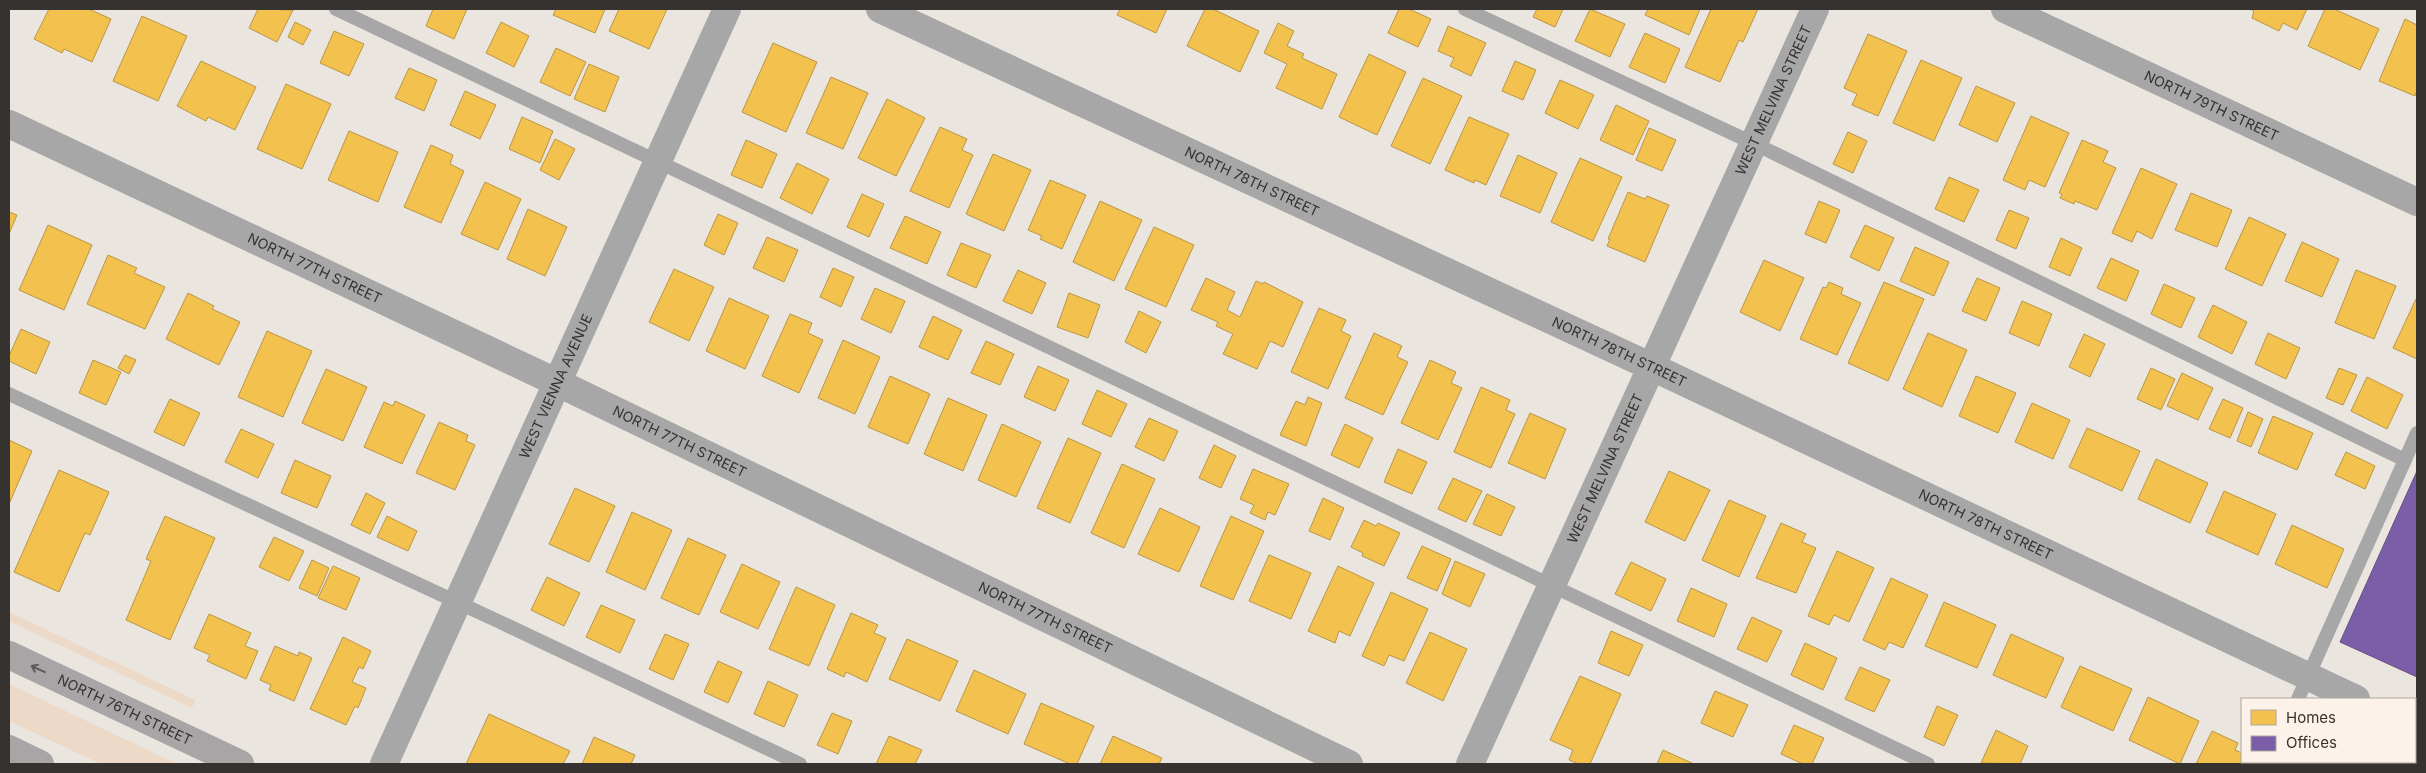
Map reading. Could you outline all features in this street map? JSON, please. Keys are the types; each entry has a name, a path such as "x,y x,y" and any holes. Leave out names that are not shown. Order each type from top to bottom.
{"main road":[{"name":"NORTH 76TH STREET","path":"9,655 240,764"},
{"path":"9,749 40,764"}],"street":[{"name":"WEST VIENNA AVENUE","path":"384,764 727,9"},
{"name":"NORTH 78TH STREET","path":"880,9 1652,367 2304,688 2351,698"},
{"name":"WEST MELVINA STREET","path":"1470,764 1815,9"},
{"name":"NORTH 79TH STREET","path":"2005,9 2417,202"},
{"name":"NORTH 77TH STREET","path":"9,124 556,382 1349,764"}],"lane":[{"path":"336,9 658,160 1928,764"},
{"path":"1465,9 1753,142 2405,460"},
{"path":"9,394 800,764"},
{"path":"2304,688 2417,433"}],"shaded area":[{"path":"9,612 195,700 192,708 9,621"},
{"path":"9,684 177,764 101,764 9,721"}],"building: Homes":[{"path":"49,9 89,9 111,19 92,62 64,49 62,53 34,39"},
{"path":"258,9 293,10 277,42 249,28"},
{"path":"433,9 467,9 454,39 426,26"},
{"path":"556,9 605,9 595,33 553,15"},
{"path":"619,9 667,9 649,49 609,31"},
{"path":"1120,9 1167,9 1156,33 1117,15"},
{"path":"1205,9 1213,9 1259,31 1240,72 1187,46"},
{"path":"1399,9 1409,9 1431,19 1418,47 1388,33"},
{"path":"1537,9 1563,9 1555,27 1533,17"},
{"path":"1590,9 1625,24 1610,57 1575,41"},
{"path":"1648,9 1700,9 1689,35 1645,15"},
{"path":"1711,9 1758,9 1743,42 1739,40 1720,82 1685,67"},
{"path":"2250,9 2307,9 2297,30 2283,23 2279,31 2252,18 2254,11"},
{"path":"2325,9 2334,9 2379,29 2360,70 2308,46"},
{"path":"142,16 187,36 158,101 113,81"},
{"path":"2405,19 2417,25 2417,90 2415,96 2379,81"},
{"path":"295,22 311,30 303,45 288,37"},
{"path":"501,22 529,36 514,67 486,53"},
{"path":"1278,23 1294,31 1287,46 1304,54 1302,58 1337,74 1322,109 1276,88 1287,64 1264,53"},
{"path":"1448,26 1486,43 1471,76 1450,66 1454,58 1438,51"},
{"path":"334,31 364,44 349,76 320,63"},
{"path":"1645,33 1680,49 1665,83 1629,67"},
{"path":"1868,34 1907,51 1878,116 1852,105 1857,94 1844,88"},
{"path":"773,43 817,62 786,132 742,112"},
{"path":"556,48 586,62 570,96 540,82"},
{"path":"1369,54 1406,72 1377,135 1339,117"},
{"path":"1921,60 1962,78 1934,141 1893,123"},
{"path":"201,61 256,87 235,130 208,117 206,121 177,106"},
{"path":"1515,61 1536,70 1523,100 1502,91"},
{"path":"589,64 619,77 605,112 574,99"},
{"path":"409,68 437,80 424,111 395,98"},
{"path":"831,77 868,93 843,149 806,133"},
{"path":"1423,78 1462,96 1430,164 1391,146"},
{"path":"1560,80 1594,95 1578,129 1545,113"},
{"path":"286,84 331,104 302,169 257,149"},
{"path":"1976,86 2015,103 1997,142 1959,125"},
{"path":"465,91 496,105 480,139 450,125"},
{"path":"887,99 925,118 896,176 858,158"},
{"path":"1616,105 1649,121 1633,155 1600,140"},
{"path":"2031,116 2069,133 2045,187 2029,180 2025,190 2003,180"},
{"path":"522,117 553,131 540,163 509,149"},
{"path":"1469,117 1509,134 1486,185 1475,180 1474,183 1445,170"},
{"path":"940,127 967,139 962,150 973,155 949,208 910,191"},
{"path":"1649,128 1676,140 1662,171 1636,160"},
{"path":"349,131 398,152 378,202 328,180"},
{"path":"1848,132 1867,141 1853,173 1833,164"},
{"path":"555,139 575,149 559,180 540,170"},
{"path":"746,140 777,154 762,188 731,175"},
{"path":"2082,140 2108,151 2103,162 2116,168 2097,210 2075,201 2074,204 2060,198 2062,194 2059,193"},
{"path":"431,145 453,155 450,164 464,171 441,223 404,207"},
{"path":"993,154 1031,170 1004,231 966,214"},
{"path":"1518,155 1557,173 1540,213 1500,196"},
{"path":"1580,158 1622,177 1593,241 1551,222"},
{"path":"797,163 829,179 812,214 780,198"},
{"path":"2141,168 2177,184 2152,239 2137,231 2132,242 2112,233"},
{"path":"1949,177 1979,190 1964,222 1935,209"},
{"path":"1050,180 1086,195 1062,249 1040,239 1042,236 1028,230"},
{"path":"485,182 521,199 498,250 461,234"},
{"path":"1628,192 1645,199 1647,196 1669,205 1645,262 1607,246 1610,239 1608,239"},
{"path":"2191,193 2232,210 2217,247 2175,230"},
{"path":"862,194 884,204 869,237 847,227"},
{"path":"1100,201 1142,220 1114,281 1073,262"},
{"path":"1819,201 1840,210 1826,243 1805,234"},
{"path":"528,209 567,227 545,276 507,259"},
{"path":"2009,210 2029,218 2016,249 1996,240"},
{"path":"9,212 17,215 9,234"},
{"path":"718,214 738,223 724,255 704,245"},
{"path":"905,216 941,232 927,264 890,248"},
{"path":"2249,217 2286,234 2262,286 2225,269"},
{"path":"48,225 92,245 64,310 19,290"},
{"path":"1865,225 1894,238 1879,271 1850,257"},
{"path":"1154,227 1194,245 1166,307 1125,289"},
{"path":"767,237 798,250 784,282 753,268"},
{"path":"2061,238 2082,248 2070,276 2049,267"},
{"path":"2302,242 2339,259 2322,297 2285,281"},
{"path":"961,243 991,255 976,288 947,275"},
{"path":"1915,247 1949,262 1934,296 1900,281"},
{"path":"108,255 137,268 134,273 165,287 145,329 87,304"},
{"path":"2111,258 2139,271 2126,301 2097,288"},
{"path":"1764,260 1804,278 1780,331 1740,312"},
{"path":"833,268 854,277 841,307 820,297"},
{"path":"674,269 714,287 689,341 649,322"},
{"path":"1018,270 1046,283 1032,314 1003,301"},
{"path":"2356,270 2396,286 2374,339 2335,323"},
{"path":"1206,278 1235,292 1227,310 1240,317 1256,281 1263,284 1264,282 1303,302 1283,347 1270,341 1257,369 1223,354 1233,334 1216,326 1218,322 1191,310"},
{"path":"1977,278 2000,288 1986,321 1962,311"},
{"path":"1829,282 1843,288 1841,294 1861,303 1837,355 1800,339 1823,287 1826,288"},
{"path":"1884,282 1924,299 1888,381 1848,363"},
{"path":"2164,284 2195,298 2181,328 2151,314"},
{"path":"875,288 905,301 891,333 861,319"},
{"path":"188,293 214,306 212,309 240,322 219,365 166,339"},
{"path":"1069,293 1100,305 1088,338 1057,327"},
{"path":"729,298 769,316 745,369 706,351"},
{"path":"2417,300 2417,359 2393,348"},
{"path":"2022,301 2052,314 2039,346 2009,333"},
{"path":"2213,305 2247,322 2232,354 2198,337"},
{"path":"1319,308 1346,320 1341,331 1351,336 1328,389 1291,372"},
{"path":"1139,311 1161,322 1146,353 1125,342"},
{"path":"790,314 812,323 808,333 823,340 799,393 762,376"},
{"path":"933,316 962,330 948,360 919,347"},
{"path":"21,329 50,342 36,374 9,361 9,356"},
{"path":"267,331 312,351 283,417 238,397"},
{"path":"1374,333 1402,346 1397,357 1408,362 1383,415 1345,398"},
{"path":"1928,333 1967,350 1942,407 1903,389"},
{"path":"2268,333 2300,348 2286,379 2255,364"},
{"path":"2084,334 2105,344 2090,377 2069,367"},
{"path":"843,340 880,357 855,414 818,398"},
{"path":"986,341 1014,354 1000,385 971,373"},
{"path":"125,355 136,360 129,374 118,368"},
{"path":"93,360 121,372 106,405 79,393"},
{"path":"1430,360 1456,372 1451,383 1462,388 1438,440 1401,423"},
{"path":"1038,366 1069,380 1055,411 1024,397"},
{"path":"2151,368 2175,379 2161,410 2137,399"},
{"path":"2339,368 2357,375 2343,405 2326,398"},
{"path":"326,369 367,387 343,441 302,423"},
{"path":"2182,373 2213,388 2198,420 2167,406"},
{"path":"890,376 930,394 908,444 868,427"},
{"path":"1976,376 2016,393 1998,433 1959,416"},
{"path":"2367,377 2403,395 2387,429 2351,411"},
{"path":"1481,387 1510,400 1506,410 1515,414 1491,468 1454,452"},
{"path":"1097,390 1127,404 1111,437 1082,424"},
{"path":"1308,397 1322,403 1306,446 1280,435 1296,401 1305,405"},
{"path":"948,398 987,415 963,471 924,454"},
{"path":"170,399 200,413 184,446 154,432"},
{"path":"2223,399 2243,408 2230,438 2209,429"},
{"path":"395,401 425,415 402,464 364,447 384,402 393,406"},
{"path":"2032,403 2070,420 2053,459 2015,442"},
{"path":"2248,412 2263,419 2251,447 2237,441"},
{"path":"1530,413 1566,429 1545,479 1508,463"},
{"path":"2273,416 2313,433 2297,470 2258,453"},
{"path":"1149,418 1178,431 1164,461 1135,447"},
{"path":"439,422 468,435 466,441 475,445 455,490 416,473"},
{"path":"1002,424 1041,442 1016,497 978,480"},
{"path":"1345,424 1373,438 1359,468 1331,455"},
{"path":"2087,428 2140,451 2122,491 2069,467"},
{"path":"241,429 274,444 258,478 225,462"},
{"path":"1068,438 1101,453 1070,523 1037,508"},
{"path":"9,440 32,451 9,504"},
{"path":"1214,445 1236,456 1221,488 1199,478"},
{"path":"1398,449 1427,462 1412,494 1384,482"},
{"path":"2346,452 2375,466 2365,489 2335,475"},
{"path":"2156,459 2208,483 2190,523 2138,499"},
{"path":"295,460 331,476 317,508 281,493"},
{"path":"1122,464 1155,479 1124,548 1091,533"},
{"path":"1253,469 1289,484 1275,515 1268,512 1265,520 1250,513 1254,505 1240,499"},
{"path":"59,470 109,492 90,535 85,533 59,592 14,572"},
{"path":"1669,471 1710,490 1685,541 1645,522"},
{"path":"1453,478 1482,491 1466,522 1438,509"},
{"path":"575,488 615,506 589,562 549,544"},
{"path":"2224,491 2276,514 2258,555 2206,532"},
{"path":"366,493 385,503 370,534 351,525"},
{"path":"1487,494 1515,507 1501,536 1473,524"},
{"path":"1323,498 1344,508 1330,540 1309,531"},
{"path":"1729,500 1766,516 1739,577 1702,560"},
{"path":"1160,508 1200,527 1179,572 1138,554"},
{"path":"632,512 672,530 645,590 606,572"},
{"path":"165,516 215,538 170,640 126,620 151,561 146,559"},
{"path":"387,516 417,531 408,551 377,537"},
{"path":"1231,516 1264,531 1233,600 1200,586"},
{"path":"1364,520 1376,526 1378,523 1400,533 1384,566 1362,556 1363,553 1351,547"},
{"path":"1781,523 1806,534 1802,542 1816,548 1796,593 1756,578"},
{"path":"2292,525 2344,549 2327,588 2275,564"},
{"path":"274,537 304,551 289,581 259,567"},
{"path":"688,538 726,555 699,615 661,598"},
{"path":"1422,546 1451,559 1437,591 1407,578"},
{"path":"1837,551 1874,568 1849,622 1834,615 1829,625 1808,616"},
{"path":"1269,555 1311,573 1291,619 1249,601"},
{"path":"312,560 329,568 317,596 299,588"},
{"path":"1455,561 1485,574 1470,607 1442,594"},
{"path":"1631,562 1666,579 1651,611 1615,594"},
{"path":"742,564 780,582 758,629 720,612"},
{"path":"333,566 360,578 346,610 318,598"},
{"path":"1338,566 1374,583 1350,636 1339,631 1335,643 1308,631"},
{"path":"547,577 580,593 564,626 531,610"},
{"path":"1891,578 1928,595 1903,648 1889,642 1885,650 1863,640"},
{"path":"796,587 835,605 809,666 769,649"},
{"path":"1691,588 1727,604 1714,637 1677,621"},
{"path":"1391,592 1428,609 1404,661 1389,655 1384,666 1362,656"},
{"path":"1944,602 1996,625 1977,668 1925,646"},
{"path":"601,605 635,620 620,653 586,637"},
{"path":"851,613 878,625 874,633 886,638 867,682 846,672 844,677 827,669"},
{"path":"209,614 251,633 245,646 258,651 246,679 207,661 210,655 194,648"},
{"path":"1752,617 1782,631 1767,662 1737,649"},
{"path":"1611,631 1643,645 1629,676 1598,663"},
{"path":"1430,632 1467,649 1443,701 1406,683"},
{"path":"665,634 689,644 673,680 649,669"},
{"path":"2011,634 2064,658 2046,698 1993,675"},
{"path":"343,637 371,651 363,669 359,667 352,682 366,688 358,708 355,706 346,725 310,709"},
{"path":"907,639 958,661 940,701 889,679"},
{"path":"1805,643 1837,658 1823,690 1791,675"},
{"path":"275,646 298,656 299,652 312,658 294,701 269,690 271,685 260,680"},
{"path":"718,661 742,672 728,703 704,692"},
{"path":"2080,666 2132,689 2113,731 2061,707"},
{"path":"1860,667 1890,680 1874,712 1845,699"},
{"path":"974,670 1026,694 1008,734 956,711"},
{"path":"1580,676 1621,694 1590,764 1579,764 1569,760 1573,750 1550,740"},
{"path":"768,681 798,695 784,727 754,714"},
{"path":"1715,691 1748,705 1733,737 1701,723"},
{"path":"2148,697 2199,721 2180,764 2129,740"},
{"path":"1041,703 1094,726 1077,764 1070,764 1024,744"},
{"path":"1937,706 1958,715 1944,746 1924,737"},
{"path":"832,713 852,721 838,754 817,745"},
{"path":"489,714 570,751 563,764 466,764"},
{"path":"1794,725 1824,738 1812,764 1803,764 1781,754"},
{"path":"1996,730 2028,746 2020,764 1981,763"},
{"path":"2212,731 2238,743 2235,750 2241,753 2241,763 2247,763 2246,764 2196,764"},
{"path":"889,736 922,750 915,764 876,764"},
{"path":"1113,736 1162,758 1159,764 1100,764"},
{"path":"594,737 635,755 631,764 582,764"},
{"path":"1663,750 1694,764 1657,764"}],"building: Offices":[{"path":"2417,471 2417,677 2340,642"}]}
